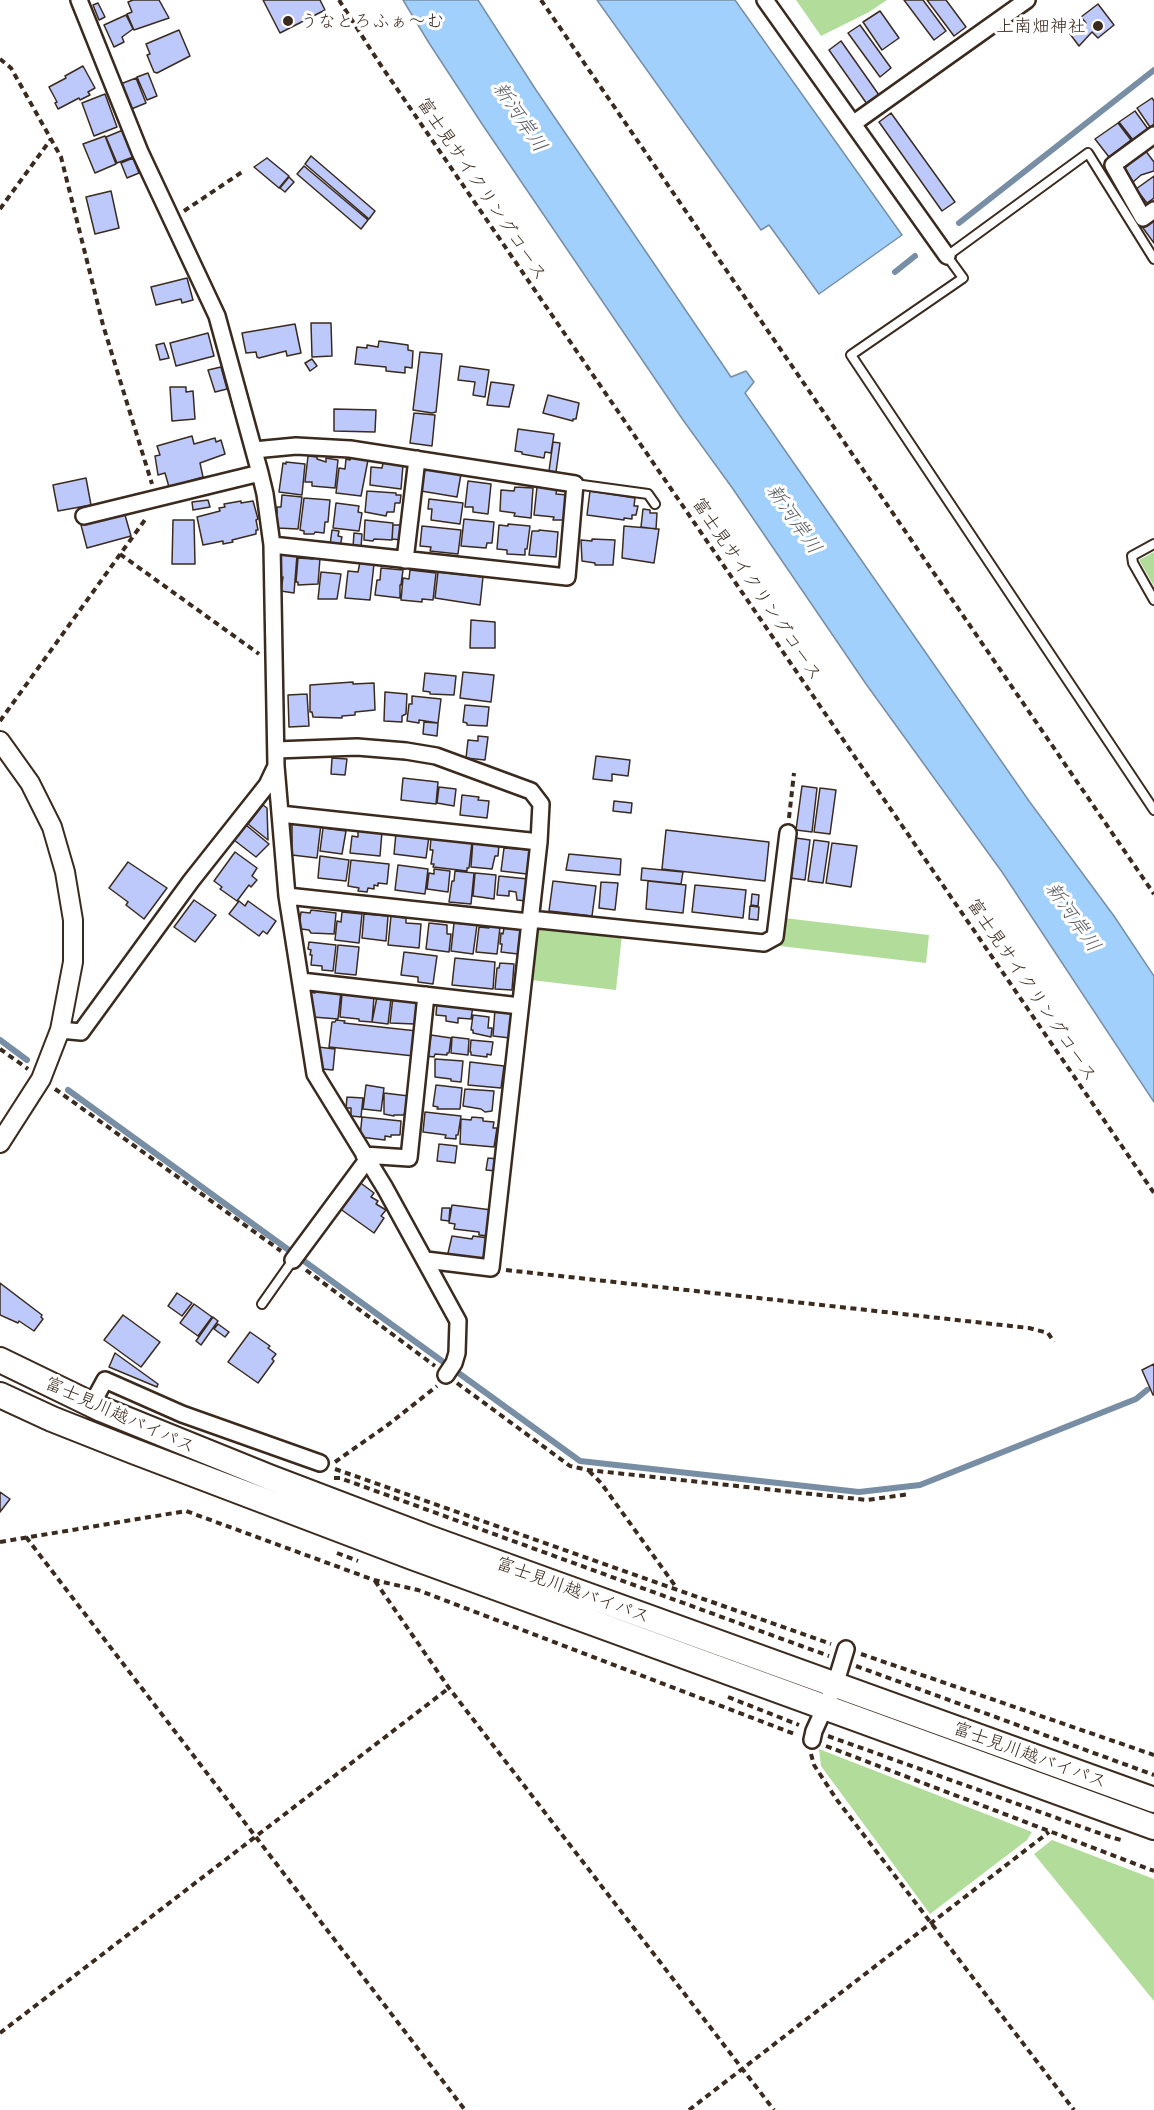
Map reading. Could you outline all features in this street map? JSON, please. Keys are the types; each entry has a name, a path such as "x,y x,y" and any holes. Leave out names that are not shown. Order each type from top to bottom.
{"highway":[{"name":"富士見川越バイパス","path":"0,1360 92,1404 189,1446 419,1534 1154,1800"},
{"name":"富士見川越バイパス","path":"0,1395 63,1423 314,1520 1154,1827"}],"street":[{"path":"79,0 140,152 217,316 265,494 272,545 276,758 287,896 315,1074 426,1260 458,1321 459,1341 450,1369"},
{"path":"765,0 948,256"},
{"path":"854,123 1027,0"},
{"path":"1154,135 1113,165 1143,218 1154,210"},
{"path":"254,450 296,446 350,449 575,484 567,577 272,545"},
{"path":"405,560 417,459"},
{"path":"84,516 260,473"},
{"path":"0,741 35,792 52,826 65,872 73,920 73,962 60,1030 41,1079 0,1143"},
{"path":"276,758 357,747 436,756 531,791 542,804 491,1268 426,1260"},
{"path":"60,1030 81,1032 192,881 267,785 276,758"},
{"path":"280,814 539,842"},
{"path":"287,896 764,943 775,937 788,833"},
{"path":"301,981 520,1006"},
{"path":"366,1157 409,1158 426,995"},
{"path":"297,1254 366,1157"},
{"path":"92,1404 105,1380 182,1414 320,1463"},
{"path":"808,1739 825,1708 845,1655"}],"lane":[{"path":"1154,259 1088,153 948,256 963,278 851,355 1154,810"},
{"path":"575,484 648,494 655,504"},
{"path":"1154,544 1132,556 1132,563 1154,600"},
{"path":"262,1304 297,1254"}],"path":[{"name":"富士見サイクリングコース","path":"339,0 380,64 1154,1192"},
{"path":"541,0 1154,894"},
{"path":"0,59 11,68 61,157 103,325 159,498 0,721"},
{"path":"0,209 51,139"},
{"path":"171,219 245,170"},
{"path":"120,554 274,665"},
{"path":"788,833 794,772"},
{"path":"0,1049 297,1254 450,1369 570,1466 588,1470 867,1500 910,1494"},
{"path":"491,1268 1029,1328 1047,1333 1054,1342"},
{"path":"320,1463 338,1461 438,1386 450,1369"},
{"path":"320,1463 677,1589 1154,1776"},
{"path":"588,1470 601,1483 677,1589"},
{"path":"330,1478 340,1478 845,1655 1154,1755"},
{"path":"0,1542 186,1511 374,1580 418,1590 1154,1871"},
{"path":"26,1537 465,2110"},
{"path":"374,1580 449,1688 774,2110"},
{"path":"0,2033 449,1688"},
{"path":"808,1739 814,1765 837,1800 1074,2110"},
{"path":"689,2110 1049,1831"}],"green space":[{"path":"796,0 887,0 869,12 821,36"},
{"path":"1154,552 1154,586 1139,560"},
{"path":"784,918 929,935 926,963 780,946"},
{"path":"537,925 622,935 616,990 531,980"},
{"path":"819,1749 1032,1832 1027,1840 930,1914 821,1766"},
{"path":"1052,1840 1154,1879 1154,2001 1034,1854"}],"water":[{"name":"新河岸川","path":"403,0 478,0 536,90 731,377 746,371 754,382 745,393 1029,801 1114,916 1154,976 1154,1102 1002,872 866,684 683,420 482,124"},
{"path":"597,0 735,0 902,235 819,294 769,225 761,230"}],"building":[{"path":"159,0 169,18 134,30 127,14 132,12 128,2"},
{"name":"うなとろふぁ〜む","path":"263,0 320,0 325,10 280,33"},
{"path":"904,0 923,0 946,31 934,40"},
{"path":"927,0 946,0 966,27 954,36"},
{"path":"98,3 105,17 99,20 93,5"},
{"name":"上南畑神社","path":"1098,4 1114,25 1098,38 1092,32 1079,46 1070,34 1086,23 1081,17"},
{"path":"880,11 899,38 882,50 863,22"},
{"path":"126,15 133,29 122,37 124,42 114,47 104,25"},
{"path":"860,25 891,68 880,77 848,33"},
{"path":"179,30 190,56 157,73 154,72 147,55 150,54 146,44"},
{"path":"841,41 879,95 867,104 829,50"},
{"path":"83,66 95,88 88,92 90,95 58,109 49,87"},
{"path":"148,73 157,96 147,100 137,77"},
{"path":"136,78 146,103 129,110 118,85"},
{"path":"105,94 117,127 94,136 82,103"},
{"path":"1152,98 1154,124 1150,127 1137,108"},
{"path":"1135,111 1148,129 1133,140 1119,122"},
{"path":"891,113 955,202 942,211 879,122"},
{"path":"1118,123 1131,140 1109,157 1095,139"},
{"path":"123,130 133,157 117,163 106,137"},
{"path":"105,136 116,164 95,173 83,144"},
{"path":"1145,150 1154,162 1154,171 1141,175 1133,182 1125,168"},
{"path":"311,156 375,211 369,219 305,164"},
{"path":"133,158 139,173 127,178 121,163"},
{"path":"267,158 289,176 279,188 254,167"},
{"path":"304,166 368,220 361,229 297,174"},
{"path":"1154,176 1154,198 1147,203 1136,189"},
{"path":"289,177 294,182 285,192 280,188"},
{"path":"111,191 119,228 95,234 86,197"},
{"path":"1154,220 1154,243 1143,228"},
{"path":"187,278 193,300 182,303 181,299 156,305 151,287"},
{"path":"311,323 331,323 332,356 312,357"},
{"path":"295,324 301,353 287,356 286,351 259,358 256,352 246,353 242,333"},
{"path":"208,333 214,356 176,366 170,343"},
{"path":"379,341 408,345 408,350 413,351 412,368 405,367 405,373 386,371 386,367 355,364 357,347 367,348 367,345 378,347"},
{"path":"164,343 169,358 160,360 156,345"},
{"path":"420,352 442,354 436,412 432,413 413,410"},
{"path":"312,359 317,366 310,371 305,363"},
{"path":"460,366 489,370 485,397 473,395 475,382 458,380"},
{"path":"221,367 227,389 215,392 208,370"},
{"path":"491,382 514,385 509,407 487,405"},
{"path":"170,387 186,387 186,392 193,391 195,419 172,421"},
{"path":"548,395 579,403 576,419 573,421 543,413"},
{"path":"334,409 376,410 375,432 334,431"},
{"path":"414,413 435,415 432,446 410,443"},
{"path":"518,429 554,434 551,453 545,452 544,458 515,451"},
{"path":"192,436 194,444 215,438 216,442 221,440 225,454 200,463 203,477 169,487 165,473 158,475 155,456 160,455 157,446"},
{"path":"553,442 560,443 556,472 549,471"},
{"path":"308,456 317,457 326,462 326,458 338,460 335,488 312,486 312,482 305,482"},
{"path":"351,457 368,460 361,496 336,493 339,468 345,469 346,459 350,460"},
{"path":"286,462 305,464 302,495 279,492 283,463 286,464"},
{"path":"383,463 403,465 401,489 370,485 371,467 382,468"},
{"path":"425,468 461,474 457,497 421,491"},
{"path":"86,478 91,505 58,511 53,485"},
{"path":"468,481 491,484 488,514 473,512 473,507 465,507"},
{"path":"515,487 533,488 531,518 500,511 501,490 514,491"},
{"path":"537,487 557,488 556,494 567,495 564,520 553,520 554,517 534,515"},
{"path":"367,491 396,493 396,495 401,495 400,503 395,503 394,512 387,512 386,516 365,512"},
{"path":"590,491 635,498 634,506 638,506 636,515 632,515 632,519 624,518 624,520 587,515"},
{"path":"282,495 302,497 298,529 277,528 277,507 281,507"},
{"path":"304,498 330,500 328,522 325,522 324,533 304,534 304,531 300,530"},
{"path":"429,499 463,503 460,524 431,520 432,509 428,509"},
{"path":"208,500 210,507 193,510 192,502"},
{"path":"241,501 241,503 253,501 258,519 256,520 258,530 256,534 232,540 233,542 223,544 223,541 203,545 197,517 220,511 219,508 225,507 224,504"},
{"path":"336,503 359,506 358,512 362,513 359,531 333,528"},
{"path":"643,509 650,510 650,513 657,513 656,529 641,527"},
{"path":"125,515 131,536 87,548 81,525"},
{"path":"464,519 494,522 492,543 487,543 486,548 461,546"},
{"path":"173,520 194,520 195,564 172,564"},
{"path":"365,520 393,523 392,540 364,540"},
{"path":"508,524 530,526 525,555 507,554 507,550 497,549 499,525 508,526"},
{"path":"393,525 402,525 401,540 392,539"},
{"path":"422,526 461,530 458,554 430,551 431,547 420,546"},
{"path":"624,526 659,529 654,563 622,558"},
{"path":"332,530 339,531 338,536 342,537 340,546 330,545"},
{"path":"532,531 558,532 556,557 529,555"},
{"path":"354,533 362,534 361,547 353,547"},
{"path":"592,539 615,540 613,565 595,565 595,563 582,561 581,540 592,541"},
{"path":"281,554 297,555 294,593 281,591 283,577 279,577"},
{"path":"313,557 320,558 318,584 298,585 296,582 298,558 313,559"},
{"path":"360,562 374,564 370,600 345,598 348,571 358,572"},
{"path":"381,568 403,570 400,598 375,595"},
{"path":"410,570 436,573 433,600 422,599 422,602 401,600 403,578 409,579"},
{"path":"321,572 341,574 337,599 318,599"},
{"path":"438,572 483,577 480,605 435,598"},
{"path":"471,620 495,622 495,648 470,648"},
{"path":"463,672 494,675 491,702 460,698"},
{"path":"425,673 456,676 454,695 430,694 430,692 423,691"},
{"path":"353,682 353,684 374,683 375,710 355,712 355,715 342,716 342,718 313,717 310,712 310,685"},
{"path":"385,692 407,694 406,714 402,716 402,722 384,721"},
{"path":"307,694 309,726 289,727 288,695"},
{"path":"412,696 441,699 438,723 407,721"},
{"path":"465,705 489,707 487,726 467,725 463,722"},
{"path":"424,722 438,723 437,736 423,734"},
{"path":"478,736 488,737 485,760 466,758 468,740 478,741"},
{"path":"596,756 630,760 628,776 612,774 612,781 593,779"},
{"path":"332,758 347,759 345,775 331,774"},
{"path":"403,778 438,782 436,804 401,800"},
{"path":"802,786 817,788 812,832 796,830"},
{"path":"439,787 456,789 454,806 437,803"},
{"path":"820,788 836,790 830,834 814,832"},
{"path":"462,795 489,801 487,818 460,815"},
{"path":"614,801 632,803 631,813 613,811"},
{"path":"263,805 267,808 268,840 248,824"},
{"path":"292,821 321,824 317,858 292,855"},
{"path":"246,825 269,844 256,857 234,840"},
{"path":"323,828 346,831 342,854 320,851"},
{"path":"358,829 382,832 380,856 350,853 352,836 358,837"},
{"path":"666,830 769,842 765,881 662,869"},
{"path":"396,833 429,836 426,858 394,854"},
{"path":"431,838 472,842 467,871 433,867 434,864 431,864 433,850 430,850"},
{"path":"796,838 810,840 805,880 790,878"},
{"path":"473,840 499,845 498,856 495,856 492,869 471,867"},
{"path":"814,840 829,842 823,883 808,881"},
{"path":"832,843 857,846 851,887 826,883"},
{"path":"504,848 530,850 527,874 501,871"},
{"path":"235,852 257,868 252,876 257,880 251,887 249,885 237,901 220,889 222,887 214,881"},
{"path":"569,854 621,859 620,875 566,870"},
{"path":"320,856 349,860 346,881 318,878"},
{"path":"351,860 389,864 387,884 378,883 378,886 374,885 374,889 368,888 367,892 348,886"},
{"path":"128,862 167,888 144,919 126,905 128,902 109,888"},
{"path":"398,865 428,869 425,894 395,890"},
{"path":"642,868 683,872 681,884 641,880"},
{"path":"434,869 450,871 448,892 427,889 429,873 434,874"},
{"path":"455,871 474,873 471,904 449,902"},
{"path":"475,873 496,875 494,899 473,896"},
{"path":"499,876 528,879 526,901 517,900 516,892 509,891 509,896 497,895"},
{"path":"553,881 596,886 592,916 549,911"},
{"path":"648,881 686,885 683,913 646,909"},
{"path":"601,882 618,883 615,910 599,908"},
{"path":"695,885 746,890 743,918 692,912"},
{"path":"752,894 759,895 758,906 751,905"},
{"path":"194,900 216,915 195,942 174,927"},
{"path":"239,901 245,906 248,901 276,921 267,934 263,931 259,936 229,914"},
{"path":"750,906 759,907 758,920 749,919"},
{"path":"311,910 336,913 334,934 311,933 299,927 301,912 310,913"},
{"path":"342,912 362,914 359,943 335,940 337,921 341,922"},
{"path":"364,914 388,916 386,941 362,938"},
{"path":"391,916 406,918 406,923 421,924 419,948 388,945"},
{"path":"429,923 447,925 447,934 451,934 449,952 426,949"},
{"path":"454,923 477,925 473,954 451,951"},
{"path":"489,926 500,927 497,954 476,952 479,927 489,928"},
{"path":"504,928 520,930 518,954 501,952 501,933 503,934"},
{"path":"309,942 336,945 333,971 322,970 322,966 311,965 312,955 310,955 311,950 308,949"},
{"path":"338,945 359,947 356,975 335,973"},
{"path":"404,952 437,956 433,984 418,982 418,977 401,975"},
{"path":"455,958 495,962 493,989 452,985"},
{"path":"500,963 514,964 512,990 495,989 497,968"},
{"path":"315,989 341,991 338,1019 313,1017 314,1011 309,1010 310,992 315,993"},
{"path":"342,994 374,997 372,1022 340,1017"},
{"path":"377,997 391,999 388,1024 372,1022"},
{"path":"393,997 418,1002 415,1024 390,1023"},
{"path":"437,1003 473,1006 471,1019 458,1018 458,1023 446,1021 446,1016 436,1015"},
{"path":"495,1009 512,1011 510,1038 493,1036"},
{"path":"473,1015 489,1017 488,1028 492,1028 491,1037 473,1033 471,1030"},
{"path":"345,1021 344,1023 417,1031 414,1056 329,1047 332,1022"},
{"path":"431,1035 451,1038 447,1055 426,1056"},
{"path":"452,1037 469,1039 468,1055 451,1053"},
{"path":"471,1040 493,1042 491,1055 487,1054 487,1057 471,1055"},
{"path":"318,1047 335,1049 333,1070 322,1069"},
{"path":"435,1059 463,1061 461,1082 435,1077"},
{"path":"470,1062 504,1066 501,1088 468,1085"},
{"path":"366,1085 384,1088 381,1111 363,1109"},
{"path":"436,1085 462,1088 460,1109 437,1109 438,1107 433,1106"},
{"path":"465,1089 494,1091 492,1111 485,1112 481,1109 463,1106"},
{"path":"384,1093 409,1096 404,1115 384,1114"},
{"path":"347,1097 363,1098 361,1117 351,1116 351,1108 346,1108"},
{"path":"425,1112 461,1116 456,1139 445,1138 446,1135 423,1132"},
{"path":"362,1117 401,1121 400,1135 385,1136 385,1140 360,1137"},
{"path":"472,1117 494,1122 493,1128 497,1128 494,1147 460,1144 461,1119 471,1120"},
{"path":"439,1144 457,1146 455,1163 437,1161"},
{"path":"488,1158 498,1159 496,1171 486,1170"},
{"path":"358,1181 374,1193 371,1197 378,1201 376,1204 386,1210 381,1216 384,1218 374,1233 339,1208"},
{"path":"452,1205 492,1210 489,1236 479,1235 479,1232 454,1229 455,1224 449,1223"},
{"path":"442,1208 450,1208 449,1221 441,1220"},
{"path":"452,1236 472,1239 473,1236 489,1238 487,1258 483,1262 449,1258"},
{"path":"0,1283 42,1315 43,1319 34,1331 19,1321 18,1323 0,1315"},
{"path":"177,1293 192,1303 182,1316 168,1306"},
{"path":"194,1304 212,1317 198,1336 180,1323"},
{"path":"123,1315 160,1342 141,1367 104,1340"},
{"path":"213,1317 218,1321 201,1345 196,1341"},
{"path":"218,1324 229,1332 225,1337 214,1329"},
{"path":"250,1332 270,1346 268,1348 276,1354 272,1359 274,1361 258,1383 228,1362"},
{"path":"115,1353 158,1384 157,1387 109,1367"},
{"path":"1154,1364 1154,1395 1153,1395 1142,1370"},
{"path":"0,1492 10,1499 0,1512"}],"waterway":[{"path":"959,223 1154,70"},
{"path":"895,272 915,256"},
{"path":"0,1040 27,1060"},
{"path":"68,1090 580,1461 859,1492 920,1485 1136,1399 1147,1390"}],"place":[{"name":"うなとろふぁ〜む","path":"288,21"},
{"name":"上南畑神社","path":"1098,26"}]}
